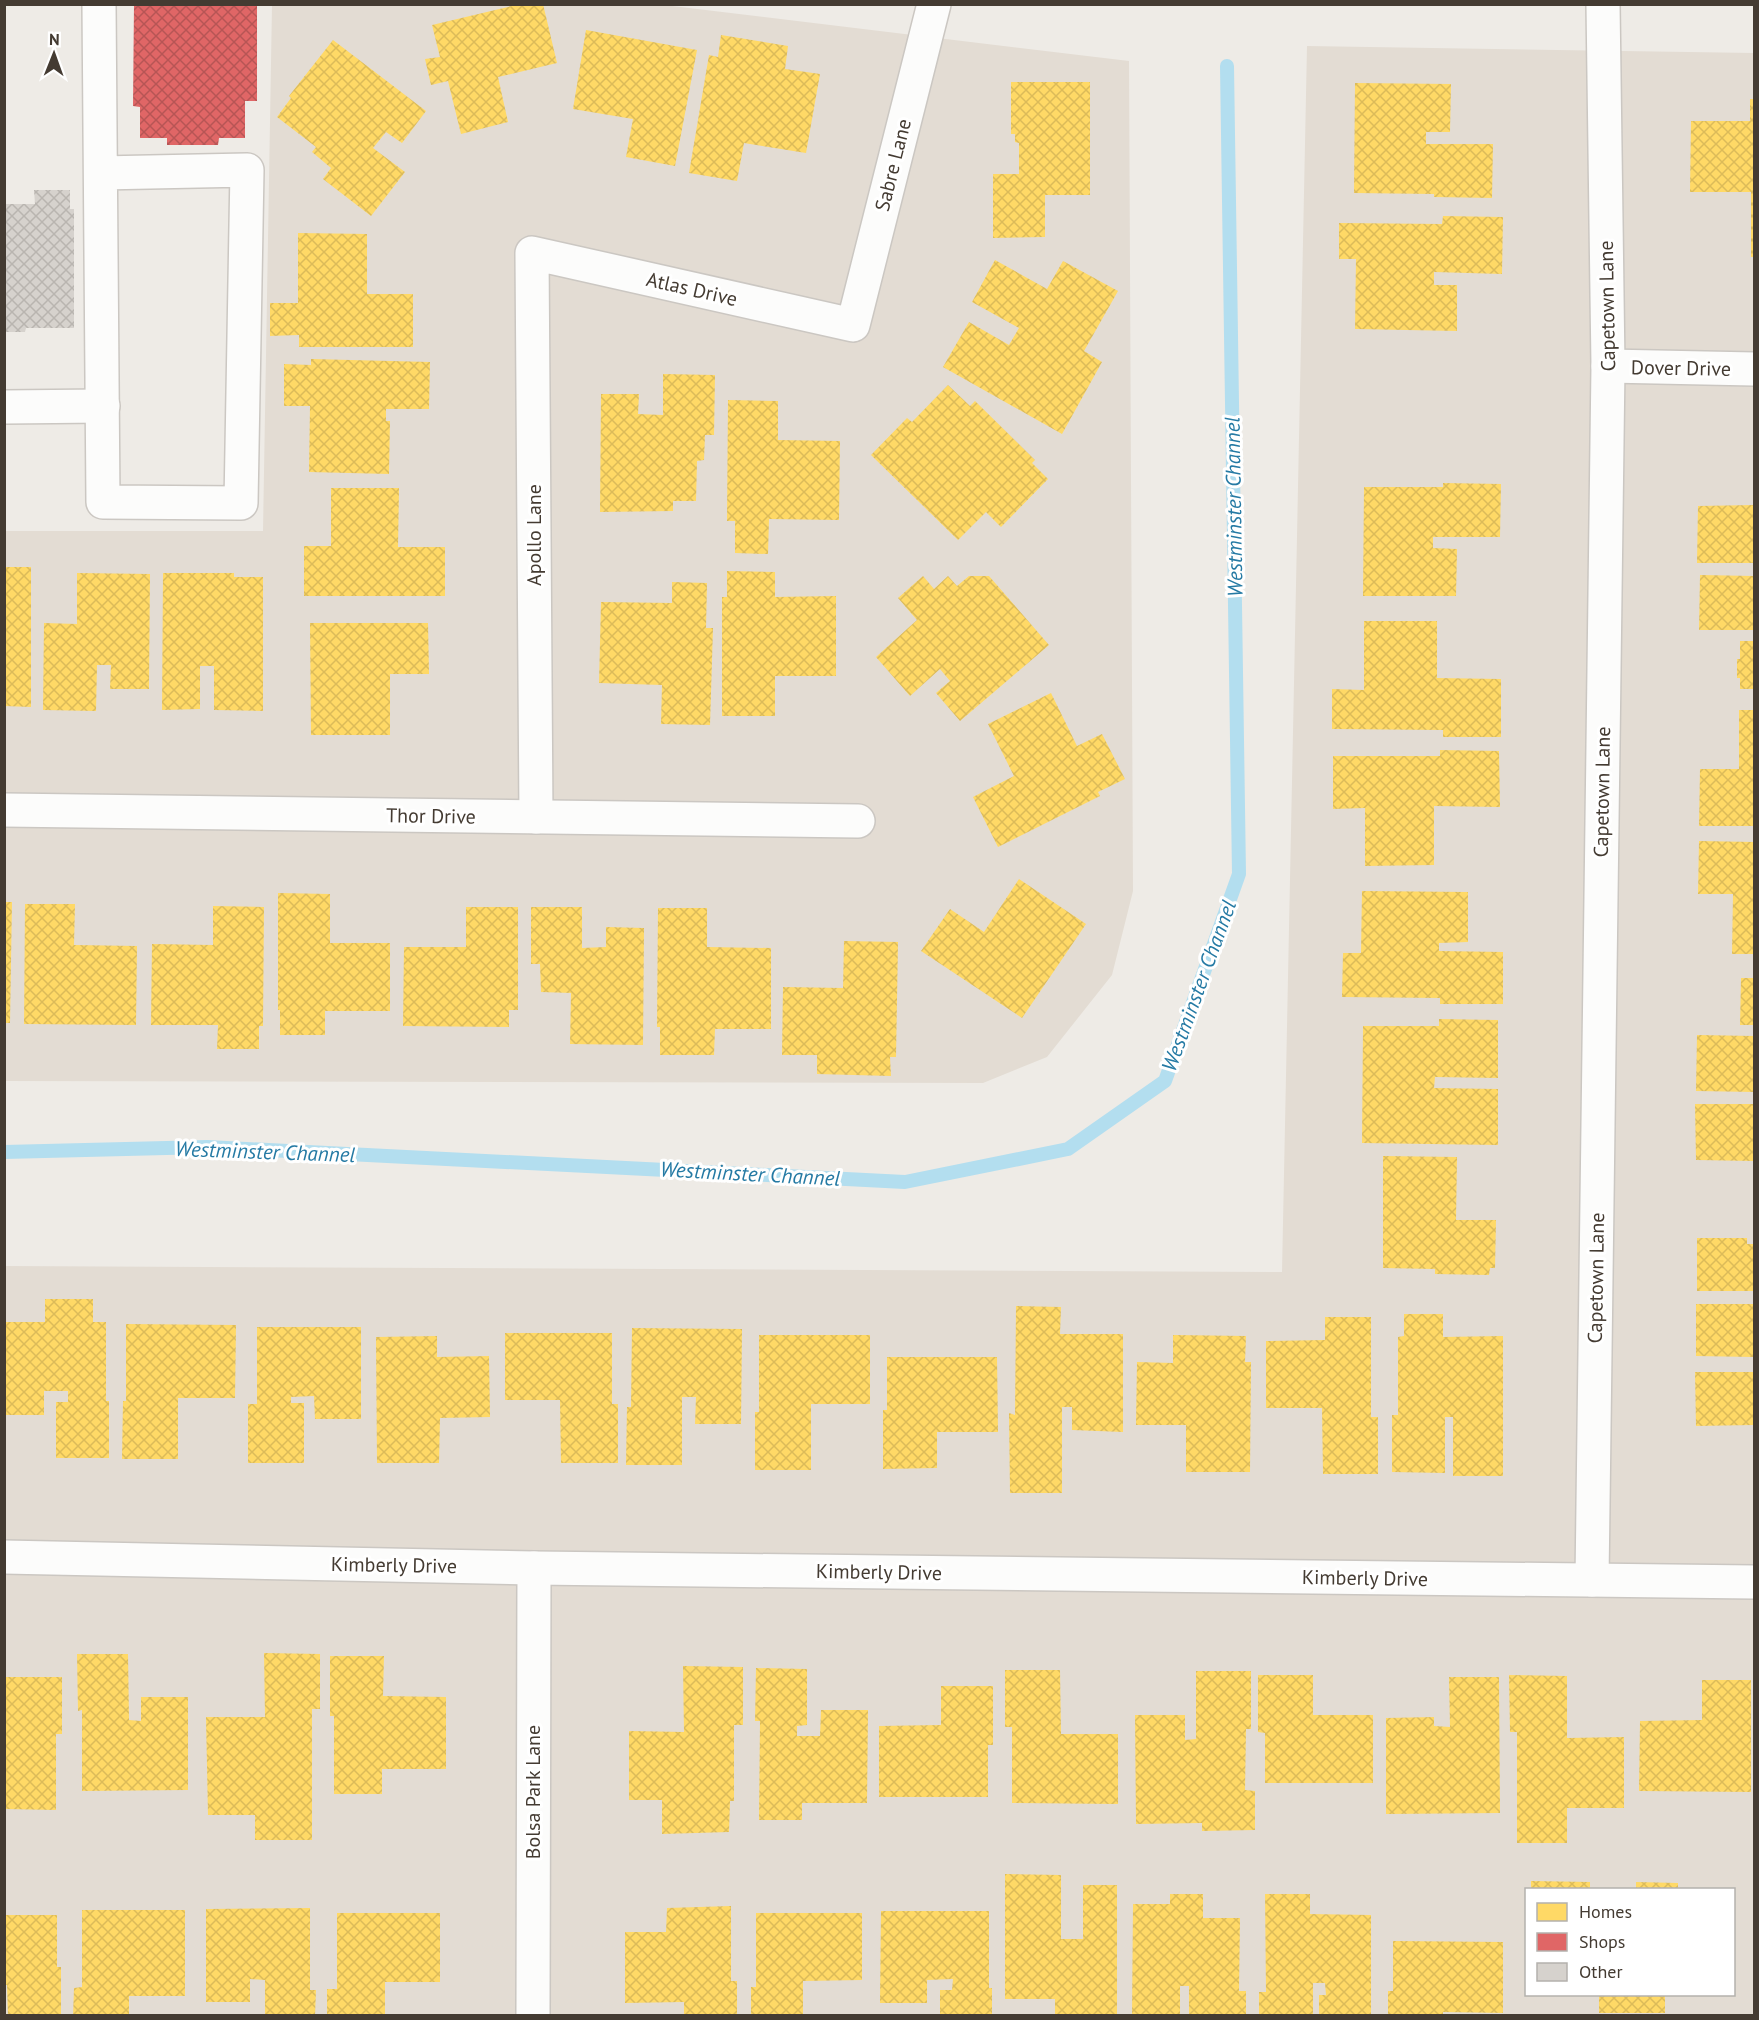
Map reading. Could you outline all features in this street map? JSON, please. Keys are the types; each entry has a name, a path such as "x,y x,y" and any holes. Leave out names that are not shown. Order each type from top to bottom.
{"street":[{"path":"99,4 103,501 241,503 247,171 101,172"},
{"name":"Sabre Lane","path":"853,325 934,4"},
{"name":"Capetown Lane","path":"1592,1580 1608,366 1603,4"},
{"name":"Atlas Drive","path":"532,253 853,325"},
{"name":"Apollo Lane","path":"532,253 536,817"},
{"name":"Dover Drive","path":"1608,366 1755,369"},
{"path":"4,407 103,406"},
{"name":"Thor Drive","path":"4,810 858,821"},
{"name":"Kimberly Drive","path":"4,1557 534,1568 1755,1582"},
{"name":"Bolsa Park Lane","path":"533,2016 534,1568"}],"shaded area":[{"path":"272,5 664,5 1129,61 1133,891 1112,975 1047,1057 983,1083 5,1081 5,531 263,531"},
{"path":"1307,46 1754,53 1754,2015 5,2016 5,1266 1282,1272"}],"building: Homes":[{"path":"520,4 543,4 557,63 498,77 508,122 461,134 448,81 431,85 425,59 440,57 432,25"},
{"path":"586,30 697,50 675,166 626,157 633,119 573,109"},
{"path":"721,35 788,46 785,69 820,74 806,153 744,143 737,181 689,173 709,55 718,57"},
{"path":"333,40 426,111 402,143 386,132 373,148 405,172 371,216 323,179 331,168 312,152 316,147 277,117 291,98 289,96"},
{"path":"1011,82 1090,82 1090,195 1045,195 1045,237 993,238 993,174 1019,174 1019,143 1015,142 1015,134 1011,134"},
{"path":"1355,83 1451,84 1450,132 1426,132 1426,144 1493,144 1492,198 1434,197 1434,194 1354,193"},
{"path":"1750,99 1754,99 1754,257 1751,257 1751,192 1690,192 1691,121 1750,121"},
{"path":"1443,216 1503,217 1502,274 1434,272 1434,285 1457,285 1457,331 1355,329 1356,259 1339,259 1339,223 1442,224"},
{"path":"298,233 367,234 367,294 413,294 413,347 299,347 299,335 270,336 270,303 298,303"},
{"path":"995,260 1047,289 1063,261 1118,291 1084,351 1102,362 1062,434 943,367 969,322 1009,345 1019,328 972,302"},
{"path":"311,359 430,362 429,409 386,409 386,421 390,421 389,474 309,472 310,406 284,406 284,364 311,365"},
{"path":"663,374 715,375 714,435 705,435 704,460 697,461 696,501 673,501 673,511 600,512 601,394 639,394 638,414 663,415"},
{"path":"948,385 970,406 975,401 1035,460 1032,463 1048,479 1001,527 986,512 958,540 871,455 907,418 912,422"},
{"path":"728,400 778,401 778,440 840,441 839,520 769,519 768,554 735,553 735,521 727,521"},
{"path":"1443,483 1501,484 1500,537 1433,537 1433,548 1457,549 1456,596 1363,596 1364,487 1443,487"},
{"path":"331,488 399,488 398,547 445,547 445,596 304,596 304,546 331,546"},
{"path":"1754,505 1754,563 1697,563 1698,506"},
{"path":"4,567 31,567 31,707 4,706"},
{"path":"727,571 775,572 775,597 836,596 836,676 775,676 775,716 722,716 722,597 727,597"},
{"path":"77,573 150,574 149,689 110,689 111,665 97,665 96,711 43,710 44,623 77,624"},
{"path":"163,573 234,573 234,577 263,577 263,711 214,710 214,666 200,666 200,709 162,710"},
{"path":"1700,575 1754,576 1754,630 1699,630"},
{"path":"923,576 934,589 948,576 957,586 969,576 989,576 1049,645 960,721 936,693 950,681 940,669 910,696 876,657 917,620 898,598"},
{"path":"672,582 707,583 706,628 713,628 710,725 661,724 662,685 599,683 601,602 672,603"},
{"path":"1364,621 1437,621 1437,678 1501,679 1501,737 1443,737 1443,730 1332,729 1332,689 1364,690"},
{"path":"310,623 428,623 429,674 390,674 390,735 311,735"},
{"path":"1740,641 1754,641 1754,689 1740,689 1740,678 1737,678 1737,659 1740,659"},
{"path":"1051,693 1077,746 1102,734 1125,779 1098,792 1100,796 998,847 973,797 1014,776 988,724"},
{"path":"1739,710 1754,710 1754,826 1699,826 1700,769 1739,769"},
{"path":"1440,750 1499,751 1500,807 1434,806 1434,865 1365,866 1365,808 1333,809 1333,756 1440,756"},
{"path":"1699,841 1754,842 1754,954 1732,954 1733,894 1698,894"},
{"path":"1019,879 1086,924 1022,1018 921,951 950,909 984,932"},
{"path":"1362,891 1468,892 1468,942 1439,943 1439,951 1503,952 1503,1004 1440,1004 1440,998 1342,997 1343,953 1361,953"},
{"path":"278,893 330,894 330,943 390,943 390,1011 325,1011 325,1035 280,1035"},
{"path":"4,902 12,902 10,1023 4,1023"},
{"path":"25,904 75,904 74,945 137,946 136,1025 24,1024"},
{"path":"213,906 264,907 263,1026 259,1026 259,1049 217,1049 218,1025 151,1025 152,944 213,945"},
{"path":"466,907 518,907 518,1010 509,1010 509,1027 403,1026 404,947 466,947"},
{"path":"531,907 582,907 582,948 606,947 606,927 644,928 643,1045 570,1044 571,993 541,992 540,964 531,964"},
{"path":"658,908 707,908 707,947 771,948 771,1029 715,1029 714,1055 660,1055 660,1027 657,1027"},
{"path":"844,941 898,942 896,1057 890,1057 891,1076 817,1074 817,1055 782,1055 783,987 843,988"},
{"path":"1741,978 1754,978 1754,1025 1740,1025"},
{"path":"1439,1019 1498,1020 1498,1078 1435,1077 1434,1088 1498,1089 1498,1145 1362,1143 1363,1026 1439,1026"},
{"path":"1697,1035 1754,1036 1754,1092 1696,1091"},
{"path":"1695,1104 1753,1104 1754,1161 1696,1160"},
{"path":"1383,1156 1457,1157 1456,1220 1496,1220 1495,1268 1490,1268 1489,1275 1435,1274 1435,1269 1383,1268"},
{"path":"1697,1238 1747,1238 1747,1244 1754,1244 1754,1291 1697,1291"},
{"path":"45,1299 93,1299 93,1322 106,1322 109,1458 56,1458 56,1402 68,1402 68,1391 44,1391 44,1415 4,1415 4,1322 45,1322"},
{"path":"1696,1304 1754,1304 1753,1357 1696,1356"},
{"path":"1016,1306 1061,1307 1060,1334 1123,1334 1123,1432 1072,1430 1072,1407 1062,1407 1062,1493 1010,1493 1009,1413 1015,1415"},
{"path":"1404,1314 1443,1314 1443,1337 1503,1336 1503,1476 1453,1476 1453,1417 1445,1417 1445,1473 1392,1472 1392,1415 1398,1415 1398,1337 1404,1336"},
{"path":"1325,1317 1371,1317 1371,1417 1378,1417 1378,1474 1323,1474 1322,1408 1266,1408 1266,1341 1325,1340"},
{"path":"126,1324 236,1325 235,1398 178,1398 178,1459 122,1459 123,1401 126,1401"},
{"path":"257,1327 361,1327 361,1419 315,1419 314,1396 291,1397 291,1403 304,1403 304,1463 248,1463 248,1404 257,1404"},
{"path":"632,1328 742,1329 741,1424 695,1424 696,1397 682,1397 682,1465 626,1465 627,1407 631,1407"},
{"path":"505,1333 612,1333 612,1404 618,1404 618,1463 561,1463 560,1400 505,1400"},
{"path":"759,1335 870,1335 870,1404 811,1404 811,1470 755,1470 755,1412 759,1412"},
{"path":"1173,1335 1246,1336 1245,1362 1251,1362 1250,1472 1186,1472 1186,1425 1136,1425 1137,1362 1173,1363"},
{"path":"437,1336 437,1357 489,1356 490,1417 440,1418 439,1463 377,1463 376,1337"},
{"path":"887,1357 997,1357 998,1432 937,1432 937,1468 883,1469 883,1410 887,1410"},
{"path":"1695,1372 1754,1372 1754,1425 1696,1426"},
{"path":"264,1653 320,1654 320,1709 312,1709 312,1840 255,1840 255,1815 208,1815 206,1717 265,1717"},
{"path":"77,1654 128,1654 129,1720 141,1721 141,1697 188,1697 188,1790 82,1791 82,1710 78,1711"},
{"path":"330,1656 384,1656 383,1696 446,1697 446,1769 382,1769 382,1794 334,1794 334,1716 330,1716"},
{"path":"683,1666 743,1667 743,1725 734,1725 734,1801 730,1801 729,1832 662,1834 662,1800 629,1800 629,1731 684,1732"},
{"path":"756,1668 807,1669 807,1725 797,1726 797,1736 820,1736 821,1710 868,1710 867,1803 802,1803 802,1820 759,1820 760,1721 755,1721"},
{"path":"1005,1670 1060,1670 1061,1734 1118,1734 1118,1804 1012,1803 1012,1727 1005,1727"},
{"path":"1196,1671 1251,1671 1251,1729 1246,1729 1245,1790 1255,1791 1255,1830 1202,1831 1202,1823 1136,1824 1135,1715 1185,1715 1185,1740 1196,1739"},
{"path":"1258,1675 1313,1675 1313,1715 1373,1715 1373,1783 1265,1783 1265,1733 1258,1732"},
{"path":"1509,1675 1567,1676 1567,1738 1624,1737 1624,1808 1567,1808 1567,1843 1517,1843 1517,1732 1510,1732"},
{"path":"5,1677 62,1677 62,1734 56,1734 56,1810 4,1809"},
{"path":"1449,1677 1499,1677 1500,1813 1386,1814 1386,1718 1434,1717 1434,1726 1450,1727"},
{"path":"1702,1680 1751,1680 1751,1792 1639,1791 1640,1721 1702,1720"},
{"path":"941,1686 993,1686 993,1745 988,1745 988,1797 879,1797 879,1726 941,1725"},
{"path":"1005,1874 1061,1875 1061,1939 1083,1939 1083,1885 1117,1885 1117,2016 1055,2016 1055,1999 1005,1999"},
{"path":"1531,1881 1590,1882 1590,1888 1531,1888"},
{"path":"1636,1882 1678,1883 1678,1888 1636,1888"},
{"path":"1170,1894 1203,1894 1203,1918 1240,1918 1239,1991 1246,1991 1246,2016 1189,2016 1189,1986 1180,1986 1180,2016 1132,2016 1133,1904 1170,1904"},
{"path":"1265,1894 1310,1894 1310,1914 1371,1915 1371,2016 1319,2016 1319,1995 1326,1995 1325,1983 1313,1983 1313,2016 1259,2016 1259,1992 1266,1992"},
{"path":"731,1906 731,1981 737,1981 737,2016 684,2016 684,2002 625,2003 625,1932 666,1932 667,1908"},
{"path":"310,1908 310,1990 316,1990 315,2016 265,2016 265,1980 250,1979 250,2002 206,2002 206,1909"},
{"path":"82,1910 185,1910 185,1996 129,1996 129,2016 73,2016 74,1988 82,1987"},
{"path":"881,1911 989,1911 989,1988 992,1988 992,2016 940,2016 940,1990 952,1990 953,1979 927,1980 927,2003 880,2003"},
{"path":"337,1913 440,1913 440,1982 385,1982 385,2016 327,2016 327,1989 337,1989"},
{"path":"756,1913 862,1913 862,1980 803,1981 803,2016 751,2016 751,1987 756,1987"},
{"path":"4,1915 57,1915 57,1967 61,1967 61,2016 8,2016 7,1985 4,1985"},
{"path":"1393,1941 1503,1942 1503,2013 1443,2012 1443,2016 1388,2016 1388,1991 1393,1991"},
{"path":"1599,1996 1665,1996 1665,2013 1599,2013"}],"building: Shops":[{"path":"134,4 257,4 257,101 245,101 245,138 219,138 218,145 167,145 167,138 140,138 140,107 133,106"}],"building: Other":[{"path":"34,190 70,190 70,209 74,209 74,328 26,328 25,332 4,332 4,204 35,204"}],"waterway":[{"name":"Westminster Channel","path":"4,1152 207,1147 905,1182 1068,1149 1165,1081 1239,874 1227,66"}]}
